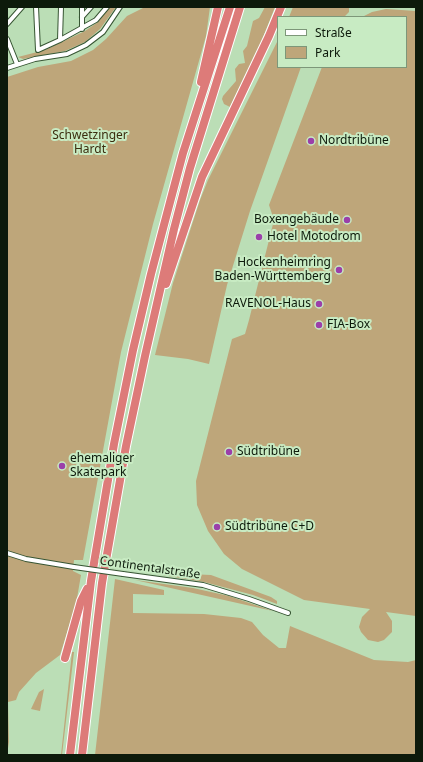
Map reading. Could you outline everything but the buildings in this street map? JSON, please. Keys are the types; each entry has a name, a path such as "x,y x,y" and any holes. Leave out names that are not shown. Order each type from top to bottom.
{"highway":[{"path":"198,103 205,62 218,7"},
{"path":"70,755 91,581 114,444 133,350 170,200 198,103 230,7"},
{"path":"82,755 94,646 114,513 156,307 190,168 240,7"},
{"path":"156,307 163,291 202,177 269,36 280,7"},
{"path":"65,658 81,601 91,581"}],"street":[{"path":"7,24 22,7"},
{"path":"36,7 38,50 82,29 96,20 107,7"},
{"path":"60,7 60,40"},
{"path":"82,7 82,29"},
{"path":"82,17 91,7"},
{"path":"7,68 17,64 67,54 86,45 103,32 120,7"},
{"path":"7,39 17,64"},
{"name":"Continentalstraße","path":"7,553 26,559 74,567 203,585 288,613"}],"green space":[{"path":"108,7 116,7 100,29 85,42 65,51 23,59 18,57 45,50 85,31 98,22"},
{"name":"Schwetzinger Hardt","path":"145,7 210,7 206,36 153,224 121,352 83,560 74,560 73,571 81,575 76,604 60,655 36,673 19,692 16,700 8,702 9,742 7,755 7,77 38,67 71,61 93,50 106,39 127,16"},
{"path":"265,7 275,7 260,45 230,107 224,104 222,99 223,96 236,81 235,69 239,64 245,63 243,51 247,46 253,21 259,18"},
{"path":"293,7 349,7 349,12 345,16 289,16"},
{"name":"Hockenheimring Baden-Württemberg","path":"386,9 416,11 416,616 386,612 392,621 392,632 384,640 378,642 368,640 361,632 359,627 362,617 370,609 304,600 242,569 224,554 208,531 197,505 196,481 232,339 245,334 249,320 274,220 269,205 322,68 407,68 407,16 364,16 372,12"},
{"path":"277,42 277,68 301,68 250,211 227,285 209,364 188,359 155,355 173,283 208,180"},
{"path":"145,572 211,575 271,597 277,601 277,604 253,595 204,582"},
{"path":"115,579 164,590 164,595 133,594 133,613 204,614 241,618 252,622 263,635 279,648 286,648 290,626 374,660 408,662 416,660 416,755 95,755"},
{"path":"135,580 193,588 229,596 273,611"},
{"path":"72,652 74,652 61,755"},
{"path":"44,689 40,711 31,709 39,692"}],"place":[{"name":"Nordtribüne","path":"311,141"},
{"name":"Boxengebäude","path":"347,220"},
{"name":"Hotel Motodrom","path":"259,237"},
{"name":"Hockenheimring Baden-Württemberg","path":"339,270"},
{"name":"RAVENOL-Haus","path":"319,304"},
{"name":"FIA-Box","path":"319,325"},
{"name":"Südtribüne","path":"229,452"},
{"name":"ehemaliger Skatepark","path":"62,466"},
{"name":"Südtribüne C+D","path":"217,527"}]}
